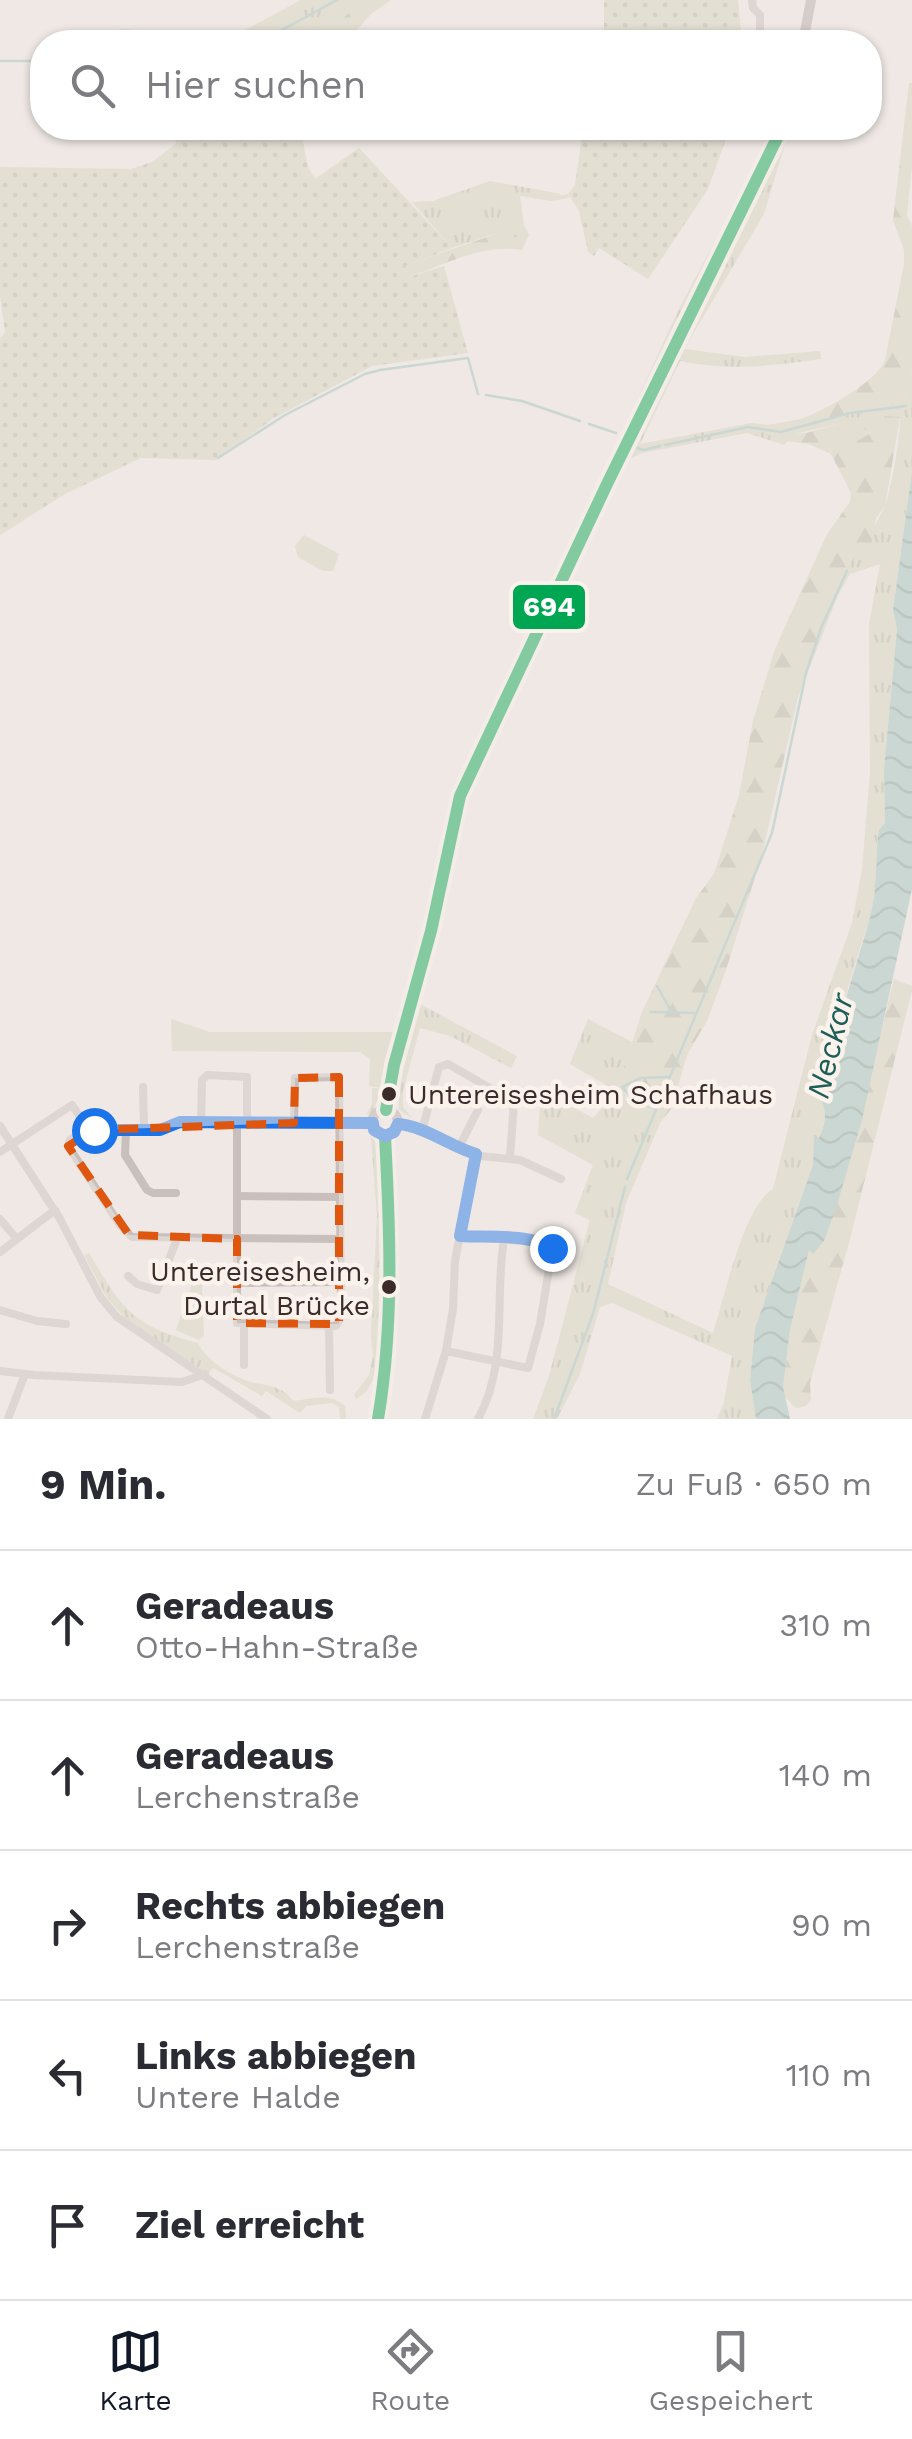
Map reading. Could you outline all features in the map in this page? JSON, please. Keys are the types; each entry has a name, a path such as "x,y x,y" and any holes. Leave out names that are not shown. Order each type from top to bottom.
{"main road":[{"path":"805,30 811,0"},
{"path":"386,1110 460,796 542,616 699,294 748,206 777,140"},
{"path":"386,1110 395,1115 398,1124 394,1132 385,1136 374,1130 373,1123 378,1113 386,1110"},
{"path":"378,1419 384,1384 390,1256 385,1136"}],"street":[{"path":"752,0 760,15 760,30"},
{"path":"422,1131 439,1068 448,1064 514,1102 510,1158"},
{"path":"200,1123 202,1077 245,1075 237,1196 236,1320 244,1326 329,1326 340,1322 339,1077 296,1078 294,1123"},
{"path":"143,1087 144,1130"},
{"path":"0,1152 72,1106 87,1128"},
{"path":"458,1149 478,1110"},
{"path":"340,1239 137,1238 126,1232 68,1146 87,1128 164,1130 180,1122 373,1123"},
{"path":"398,1124 458,1149 510,1158 561,1178"},
{"path":"0,1126 55,1210 96,1290 117,1317 267,1419"},
{"path":"126,1130 127,1159 145,1187 152,1193 176,1193"},
{"path":"425,1419 446,1351 460,1236 476,1154"},
{"path":"237,1196 340,1196"},
{"path":"0,1252 55,1210"},
{"path":"0,1219 17,1239"},
{"path":"446,1351 527,1369 540,1324 552,1251 546,1243 460,1236"},
{"path":"128,1276 141,1286 157,1290 176,1239"},
{"path":"478,1419 500,1344 498,1288 504,1239"},
{"path":"237,1283 340,1282"},
{"path":"0,1310 37,1321 66,1324"},
{"path":"244,1326 244,1364"},
{"path":"329,1326 330,1390"},
{"path":"0,1371 182,1382 205,1374"},
{"path":"8,1419 25,1374"},
{"path":"244,1419 251,1407"}],"highlighted area":[{"path":"339,1077 339,1324 237,1323 237,1239 129,1235 68,1146 93,1130 294,1123 295,1078"}],"green space":[{"path":"301,0 364,0 331,30 245,30"},
{"path":"364,0 391,0 357,30 331,30"},
{"path":"604,0 738,0 741,30 604,30"},
{"path":"909,83 912,166 907,215 912,226 912,367 905,401 799,426 796,420 846,396 871,378 885,360 904,264 904,250 893,220"},
{"path":"175,140 302,140 315,179 359,148 452,248 395,270 399,280 444,266 468,353 372,366 274,418 216,460 141,458 65,494 0,535 0,339 5,332 0,296 0,167 131,169 152,162 176,144"},
{"path":"581,140 726,140 708,189 648,279 599,248 594,256 588,252 579,211 568,194 575,185"},
{"path":"766,140 786,140 764,214 684,349 745,357 820,351 821,359 751,366 680,361 640,444 751,423 768,425 796,420 800,426 905,401 912,368 912,471 893,610 897,629 884,769 885,823 877,841 880,846 875,895 840,1021 834,1076 824,1087 824,1120 813,1165 755,1328 750,1380 756,1419 717,1419 732,1356 612,1303 600,1307 580,1374 557,1419 533,1419 549,1376 590,1220 575,1213 593,1165 538,1135 541,1090 593,1118 612,1097 613,1089 570,1064 588,1019 632,1042 622,1073 628,1088 625,1099 650,1126 660,1123 626,1203 608,1284 713,1333 744,1233 753,1213 773,1189 812,1035 852,923 862,869 870,773 869,624 880,564 850,574 847,568 885,506 900,417 862,428 871,431 859,440 851,440 842,423 772,439 788,441 784,445 747,433 631,458 602,507 464,803 416,1002 517,1056 511,1068 450,1036 420,1028 403,1091 403,1107 412,1118 399,1110 398,1086 382,1088 397,1038 393,1032 399,1025 423,939 451,806 676,315 742,200"},
{"path":"490,181 559,196 568,194 569,198 551,201 520,196 524,225 519,237 507,239 495,234 452,248 412,202 433,201"},
{"path":"524,225 529,235 522,250 475,253 399,280 395,269 496,234 507,239 519,237"},
{"path":"863,415 900,417 885,506 876,518 870,550 853,558 847,568 850,574 798,697 762,855 707,1021 687,1055 671,1109 660,1123 650,1126 625,1114 628,1088 622,1073 642,1012 696,898 714,874 739,795 753,721 775,649 827,534 850,502 851,493 831,454 809,444 772,439 770,435 806,433 842,423 851,439 859,440 871,432 857,426 854,420"},
{"path":"304,535 339,554 333,571 323,571 298,557 295,546"},
{"path":"894,979 912,986 912,990 810,1383 811,1400 796,1408 785,1397 783,1387 790,1330 809,1250 881,1032"},
{"path":"171,1019 210,1032 393,1032 397,1038 382,1088 369,1086 370,1059 360,1052 172,1051"},
{"path":"372,1088 382,1088 372,1114 367,1114 372,1104"},
{"path":"371,1137 381,1147 383,1293 373,1380 356,1399 354,1395 369,1375 373,1356 377,1217"},
{"path":"89,1253 121,1302 143,1322 198,1343 229,1373 276,1388 293,1401 333,1399 345,1406 346,1419 340,1419 339,1407 332,1403 306,1406 300,1413 266,1391 262,1396 213,1368 208,1374 127,1320 107,1298 84,1255"},
{"path":"199,1264 205,1274 204,1336 199,1340 176,1330"}],"water":[{"path":"912,471 912,889 862,1120 824,1241 813,1254 809,1250 790,1330 783,1387 790,1419 756,1419 750,1380 755,1328 813,1165 814,1138 819,1138 824,1122 820,1097 834,1076 841,1016 874,898 879,830 885,823 884,769 897,629 893,610"}],"waterway":[{"path":"282,30 337,0"},
{"path":"0,61 30,61"},
{"path":"218,458 285,415 380,370 468,358 478,394"},
{"path":"486,395 522,401 580,421"},
{"path":"665,445 748,427 781,432 850,413 906,406"},
{"path":"589,424 616,433"},
{"path":"632,446 643,450 660,446"},
{"path":"627,1179 772,833 806,673 847,571"},
{"path":"657,986 671,1011"},
{"path":"651,1012 694,1013"},
{"path":"656,1109 635,1101 622,1087 641,1078 669,1077"},
{"path":"554,1419 593,1314 625,1187"}],"transit line":[{"name":"694","path":"386,1110 460,796 607,484 776,140"},
{"name":"694","path":"378,1419 389,1313 385,1136"}],"place":[{"name":"Untereisesheim Schafhaus","path":"389,1094"},
{"name":"Untereisesheim, Durtal Brücke","path":"389,1287"}],"route":[{"path":"94,1130 160,1130 180,1122 373,1123 374,1130 385,1136 394,1132 398,1124 410,1125 476,1154 460,1236 523,1240 546,1243 552,1248"}],"water label":[{"name":"Neckar","path":"830,1046"}]}
